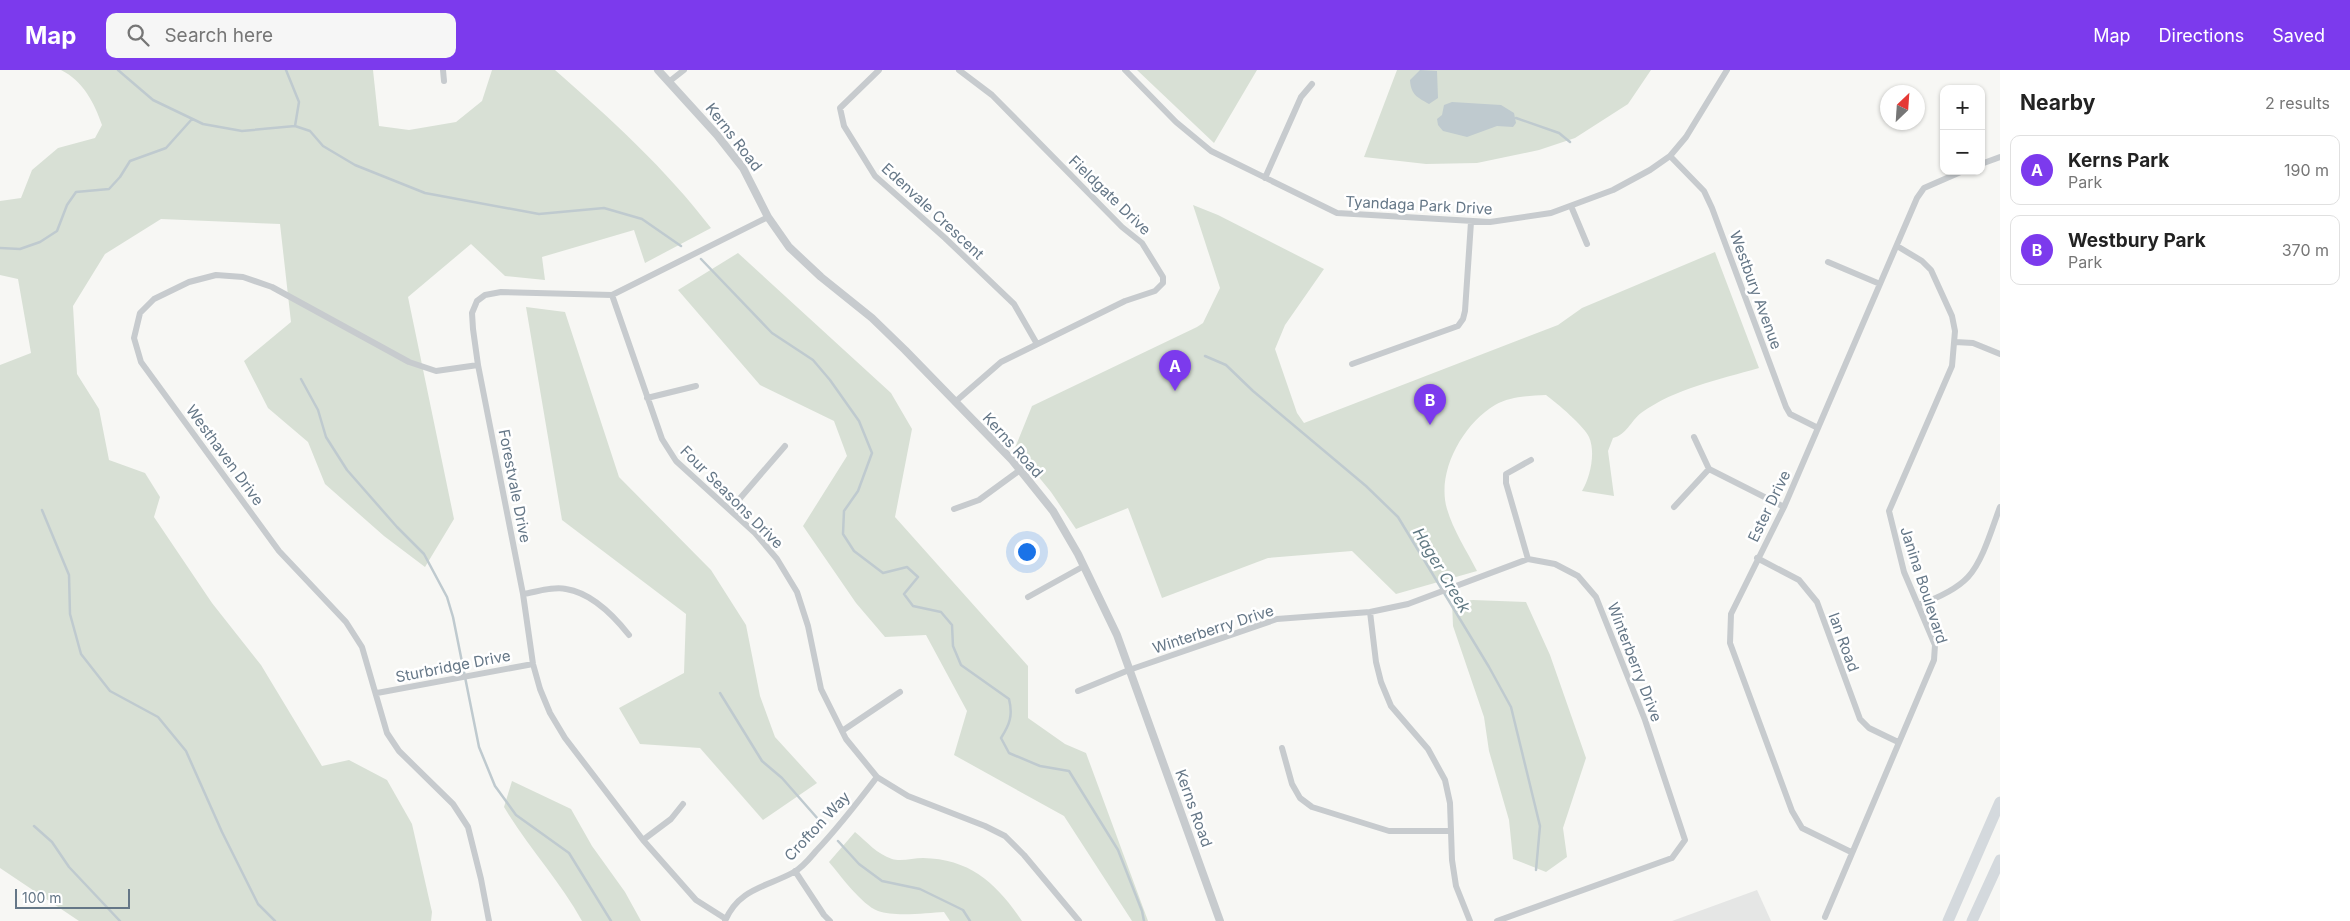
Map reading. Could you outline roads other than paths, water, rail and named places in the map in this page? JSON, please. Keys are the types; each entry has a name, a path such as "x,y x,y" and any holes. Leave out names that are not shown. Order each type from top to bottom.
{"highway":[{"path":"1948,919 2000,802"},
{"path":"1972,921 2000,860"},
{"path":"1981,921 2000,874"}],"street":[{"path":"443,70 444,81"},
{"name":"Kerns Road","path":"658,70 670,81 743,168 768,217 789,247 805,264 872,318 1020,470 1053,511 1084,566 1117,635 1220,921"},
{"path":"670,81 684,70"},
{"name":"Edenvale Crescent","path":"879,70 840,108 840,117 844,126 875,176 945,238 1014,304 1037,344"},
{"name":"Fieldgate Drive","path":"955,402 1001,362 1125,302 1155,291 1163,283 1162,273 1142,243 1122,226 992,95 959,70"},
{"name":"Tyandaga Park Drive","path":"1125,70 1197,141 1211,151 1342,214 1471,222 1510,220 1551,213 1636,179 1670,156 1686,137 1727,70"},
{"path":"1265,178 1301,96 1312,84"},
{"name":"Westbury Avenue","path":"1670,156 1704,191 1712,208 1786,407 1790,414 1818,428"},
{"path":"1985,163 2000,157"},
{"name":"Ester Drive","path":"1851,852 1802,828 1792,811 1730,643 1731,614 1784,508 1917,198 1924,188 1954,175"},
{"path":"1571,206 1587,244"},
{"name":"Forestvale Drive","path":"726,920 696,900 643,840 565,738 550,713 540,689 533,664 523,594 478,365 472,313 477,301 485,294 501,292 612,295 768,217"},
{"path":"1352,364 1458,326 1463,319 1465,311 1471,222"},
{"name":"Janina Boulevard","path":"1825,917 1934,660 1935,645 1904,572 1889,511 1952,366 1955,342 1952,316 1931,270 1922,261 1896,246"},
{"path":"1828,262 1880,284"},
{"name":"Westhaven Drive","path":"478,365 436,371 409,362 272,287 243,277 216,275 189,282 154,299 140,313 135,327 135,348 141,362 279,551 346,622 362,646 387,733 399,752 453,804 468,827 481,878 489,921"},
{"name":"Four Seasons Drive","path":"612,295 662,439 676,461 755,533 777,560 797,592 808,626 821,689 842,731 877,777 908,796 985,826 1005,836 1024,855 1078,921"},
{"path":"1955,342 1973,343 2000,354"},
{"path":"647,398 696,386"},
{"path":"1694,437 1709,469 1784,508"},
{"path":"730,510 785,446"},
{"path":"1528,559 1506,483 1506,474 1531,460"},
{"path":"1674,507 1709,469"},
{"path":"954,509 979,500 1020,470"},
{"path":"1918,605 1942,596 1968,578 1978,560 2000,507"},
{"name":"Ian Road","path":"1758,558 1799,580 1817,602 1860,719 1869,728 1898,742"},
{"name":"Winterberry Drive","path":"1078,691 1129,670 1277,619 1370,612 1408,604 1528,559 1555,564 1578,576 1596,597 1645,720 1685,840 1672,858 1497,921"},
{"path":"1028,596 1084,566"},
{"path":"523,594 565,588 585,595 616,619 629,635"},
{"path":"1370,612 1376,662 1381,682 1391,706 1428,749 1445,780 1450,803 1456,886 1470,921"},
{"name":"Sturbridge Drive","path":"377,693 533,664"},
{"path":"842,731 900,692"},
{"path":"1282,748 1292,784 1300,798 1312,807 1389,831 1451,831"},
{"name":"Crofton Way","path":"726,920 734,904 752,890 795,871 827,839 877,777"},
{"path":"643,840 672,819 683,804"},
{"path":"795,871 830,921"}],"waterway":[{"path":"118,70 153,100 203,124 242,131 295,126 310,131 323,146 355,165 425,193 539,214 604,208 642,219 681,246"},
{"path":"286,70 299,102 295,126"},
{"path":"1516,118 1559,133 1570,142"},
{"path":"0,248 20,249 40,242 57,231 67,205 76,192 109,189 120,177 130,161 166,148 192,119"},
{"path":"701,259 772,333 813,360 830,380 859,421 872,453 858,491 844,511 843,534 854,551 883,573 907,567 918,577 904,594 913,606 941,612 952,625 953,646 961,665 1009,699 1010,719 1001,738 1009,753 1040,766 1069,771 1118,850 1142,911 1144,921"},
{"name":"Hager Creek","path":"1205,356 1226,365 1253,391 1366,486 1398,517 1489,667 1511,707 1540,826 1536,870"},
{"path":"301,379 318,410 326,437 347,470 397,527 424,554 447,597 453,617 479,747 495,786 516,815 569,853 611,921"},
{"path":"42,510 69,575 70,614 81,654 110,691 158,717 186,751 222,832 258,904 275,921"},
{"path":"720,693 762,761 782,778 818,819"},
{"path":"34,826 52,842 69,867 120,921"},
{"path":"838,841 859,864 882,881 920,889 963,910 970,921"}],"place":[{"name":"Kerns Park","path":"1175,391"},
{"name":"Westbury Park","path":"1430,425"}]}
